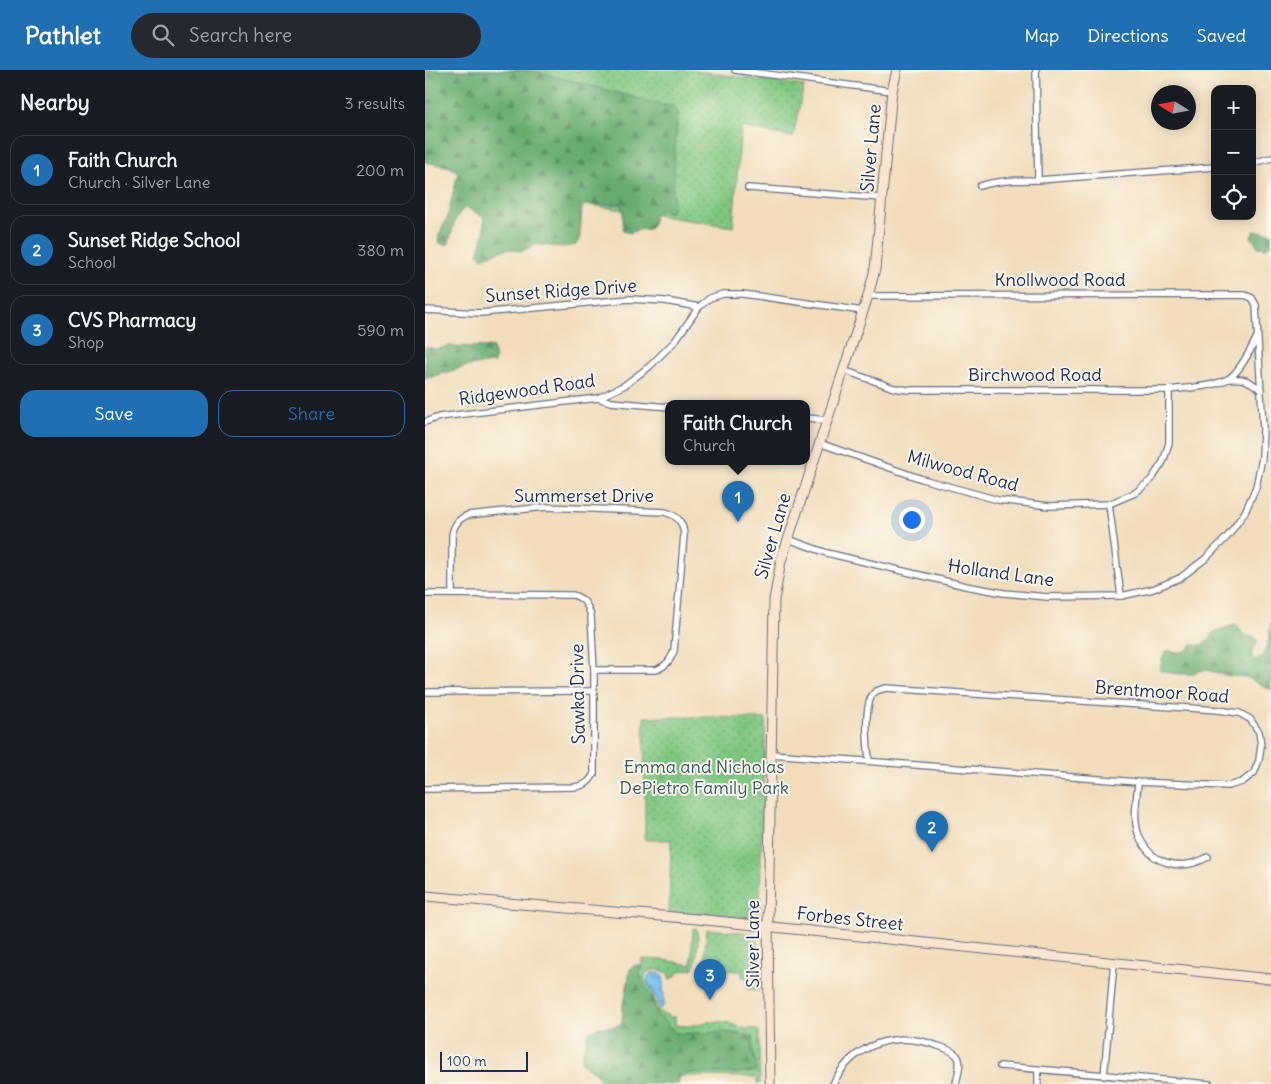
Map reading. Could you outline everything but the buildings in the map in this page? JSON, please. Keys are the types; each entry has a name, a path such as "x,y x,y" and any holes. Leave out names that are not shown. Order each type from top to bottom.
{"main road":[{"name":"Silver Lane","path":"770,1084 768,926 774,600 777,573 875,269 892,91 897,70"},
{"name":"Forbes Street","path":"425,896 768,926 1114,964 1271,979"}],"street":[{"path":"735,70 892,91"},
{"path":"1036,70 1039,180"},
{"path":"1256,162 1271,158"},
{"path":"980,186 992,182 1211,167"},
{"path":"749,188 882,198"},
{"name":"Ridgewood Road","path":"425,422 439,416 598,398 625,385 650,366 675,341 699,307 710,298 723,294 743,294 863,311"},
{"name":"Knollwood Road","path":"867,296 1245,295 1252,298 1256,305 1257,337"},
{"name":"Sunset Ridge Drive","path":"425,310 481,313 629,299 665,301 699,307"},
{"path":"1228,379 1241,365 1257,337"},
{"name":"Holland Lane","path":"787,540 827,553 966,586 1047,598 1121,596 1153,589 1180,578 1205,559 1228,536 1245,512 1256,487 1262,458 1263,429 1257,337"},
{"name":"Birchwood Road","path":"843,370 894,388 909,390 1169,390 1243,378 1261,390"},
{"name":"Milwood Road","path":"819,443 922,479 998,500 1050,506 1109,504 1135,493 1151,480 1163,462 1169,443 1169,390"},
{"path":"598,398 611,402 665,407"},
{"path":"810,418 827,420"},
{"path":"1109,504 1121,596"},
{"name":"Summerset Drive","path":"452,593 453,528 461,518 468,515 546,507 665,512 673,514 679,519 684,535 674,651 671,660 656,670 594,670"},
{"name":"Sawka Drive","path":"425,594 573,595 583,598 588,604 591,616 594,670 594,774 585,785 575,788 425,789"},
{"name":"Brentmoor Road","path":"771,754 1138,782 1227,786 1242,782 1254,773 1259,760 1261,746 1259,732 1250,719 1239,713 1218,710 886,688 875,692 867,712 869,761"},
{"path":"425,692 594,691"},
{"path":"1138,782 1136,818 1138,832 1145,847 1155,857 1169,864 1184,865 1198,863 1208,857"},
{"path":"1105,1076 1114,964"},
{"path":"833,1084 847,1062 861,1052 887,1041 914,1039 952,1051 958,1057 960,1065 956,1084"},
{"path":"1001,1066 1170,1083 1209,1084"},
{"path":"1038,1070 1038,1084"}],"green space":[{"path":"425,70 690,70 804,86 793,137 741,127 733,227 461,185 468,167"},
{"path":"425,70 517,70 543,73 663,105 674,106 678,114 671,212 658,211 654,213 653,225 649,229 630,233 623,231 623,210 620,204 584,205 582,207 580,238 576,245 564,247 537,245 522,251 506,249 482,258 478,254 484,231 483,217 465,208 456,219 449,244 444,245 438,242 439,234 447,218 458,172 450,167 425,162"},
{"path":"1254,231 1271,233 1271,244 1266,248 1258,247 1251,237"},
{"path":"449,346 493,347 494,363 468,366 425,379 425,347 438,349"},
{"path":"1271,623 1271,690 1246,677 1230,676 1206,670 1193,674 1160,671 1162,659 1166,651 1186,651 1191,645 1204,644 1213,633 1234,625 1237,625 1243,634 1254,637 1257,640 1258,642 1252,651 1252,659 1256,660 1263,656 1269,639"},
{"name":"Emma and Nicholas DePietro Family Park","path":"644,717 766,719 760,907 758,914 755,916 748,918 669,913 671,840 645,840"},
{"path":"693,928 696,928 698,943 693,969 679,971 675,977 670,979 668,973 659,970 653,970 645,974 645,979 654,995 657,1008 662,1014 669,1015 670,1018 675,1016 675,1025 689,1026 707,1022 726,1022 742,1028 759,1031 760,1084 757,1084 757,1077 681,1076 687,1073 754,1072 753,1037 736,1033 680,1034 674,1032 658,1016 652,999 640,976 642,959 665,960 691,965"},
{"path":"707,929 753,933 756,935 758,943 759,990 747,989 747,977 742,977 742,971 709,970 708,976 704,975"},
{"path":"635,965 641,966 640,976 652,999 657,1014 674,1032 680,1034 724,1032 752,1036 756,1071 687,1073 679,1078 679,1084 604,1084 595,1073 582,1063 583,1051 587,1036 594,1029 618,1025 622,1022 623,1003 630,969"}],"water":[{"path":"651,973 663,975 664,1005 662,1008 659,1008 657,998 648,982 648,976"}],"place":[{"name":"Faith Church","path":"738,522"},
{"name":"Sunset Ridge School","path":"932,852"},
{"name":"CVS Pharmacy","path":"710,1000"}]}
